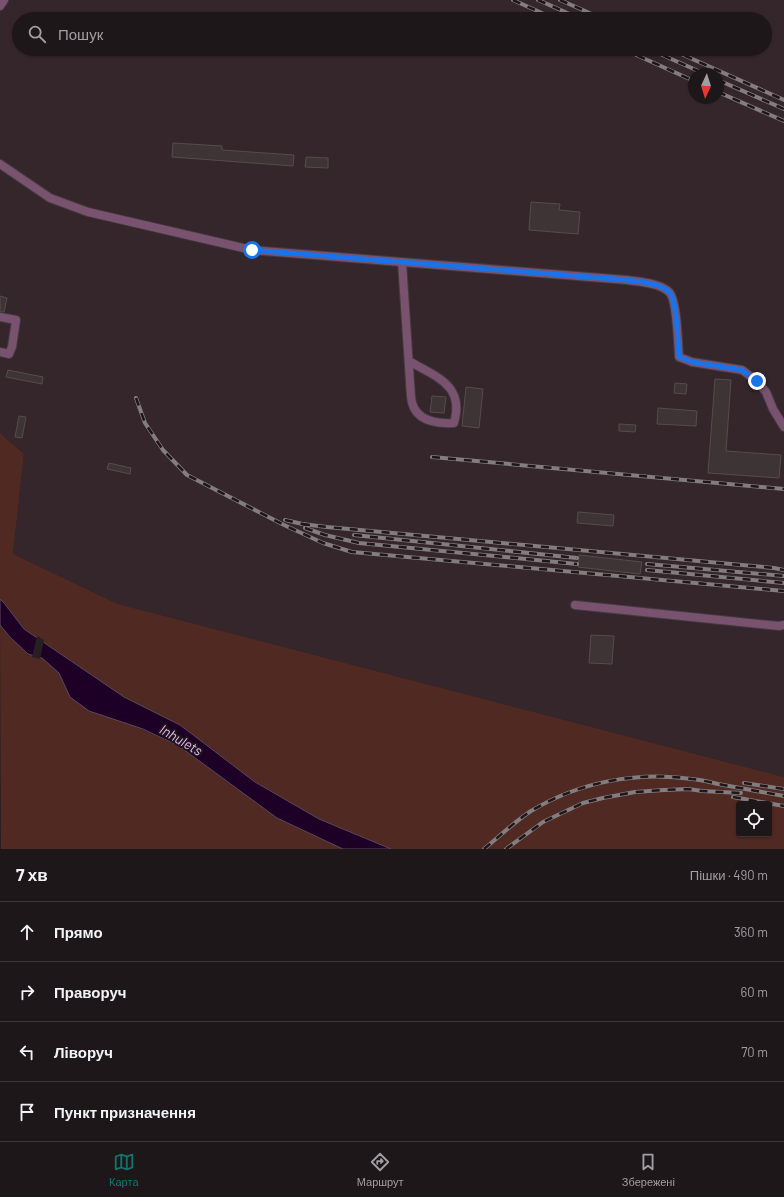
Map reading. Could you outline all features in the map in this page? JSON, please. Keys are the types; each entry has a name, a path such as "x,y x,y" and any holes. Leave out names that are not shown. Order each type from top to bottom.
{"lane":[{"path":"0,6 4,0"},
{"path":"0,164 50,198 88,212 252,250 627,280 663,287 670,293 676,312 679,357 692,362 742,370 757,381 766,392 773,410 784,427"},
{"path":"402,262 409,362 412,404 415,411 420,416 434,422 454,423 457,406 455,395 450,388 444,382 409,362"},
{"path":"0,317 16,320 12,347 9,354 0,352"},
{"path":"575,605 779,626 784,625"}],"shaded area":[{"path":"0,0 784,0 784,777 118,604 13,554 24,454 0,433"},
{"path":"0,433 24,454 13,554 118,604 784,777 784,849 391,849 319,819 255,782 180,725 124,697 24,629 0,599"},
{"path":"0,625 28,654 42,658 59,673 70,697 179,746 277,818 343,849 1,849"}],"water":[{"name":"Inhulets","path":"0,599 24,629 124,697 180,725 255,782 319,819 391,849 343,849 277,818 179,746 143,729 89,711 70,697 59,673 42,658 28,654 0,625"}],"pier":[{"path":"37,636 44,640 40,659 32,657"}],"building":[{"path":"173,143 222,146 222,150 294,155 293,166 172,157"},
{"path":"306,157 328,158 328,168 305,167"},
{"path":"531,202 560,204 559,210 580,212 578,234 529,230"},
{"path":"0,296 7,298 4,312 0,312"},
{"path":"8,370 43,377 42,384 6,377"},
{"path":"715,379 731,380 726,451 781,455 779,478 708,473"},
{"path":"675,383 687,384 686,394 674,393"},
{"path":"466,387 483,389 479,428 462,426"},
{"path":"432,396 446,397 444,413 430,412"},
{"path":"658,408 697,411 696,426 657,424"},
{"path":"19,416 26,417 22,438 15,437"},
{"path":"619,424 636,425 635,432 619,431"},
{"path":"109,463 131,468 130,474 107,469"},
{"path":"578,512 614,515 613,526 577,523"},
{"path":"579,555 642,562 640,574 578,567"},
{"path":"591,635 614,636 612,664 589,663"}],"railway":[{"path":"513,0 540,12"},
{"path":"538,0 565,12"},
{"path":"560,0 587,12"},
{"path":"639,56 688,78"},
{"path":"665,56 692,68"},
{"path":"686,56 784,100"},
{"path":"724,83 784,109"},
{"path":"724,95 784,121"},
{"path":"136,398 145,423 163,450 187,475 284,525 323,543 352,552 784,591"},
{"path":"432,457 784,489"},
{"path":"285,520 307,525"},
{"path":"302,524 784,570"},
{"path":"305,528 325,535 359,543 577,564"},
{"path":"354,535 577,558"},
{"path":"647,564 784,576"},
{"path":"647,570 784,583"},
{"path":"484,849 525,815 549,801 589,786 609,781 630,778 671,777 699,780 784,796"},
{"path":"744,783 784,789"},
{"path":"506,849 543,822 583,803 603,798 635,792 688,789 741,793"},
{"path":"733,797 784,806"}],"route":[{"path":"252,250 627,280 648,283 663,287 670,293 676,312 679,357 692,362 742,370 757,381"}]}
